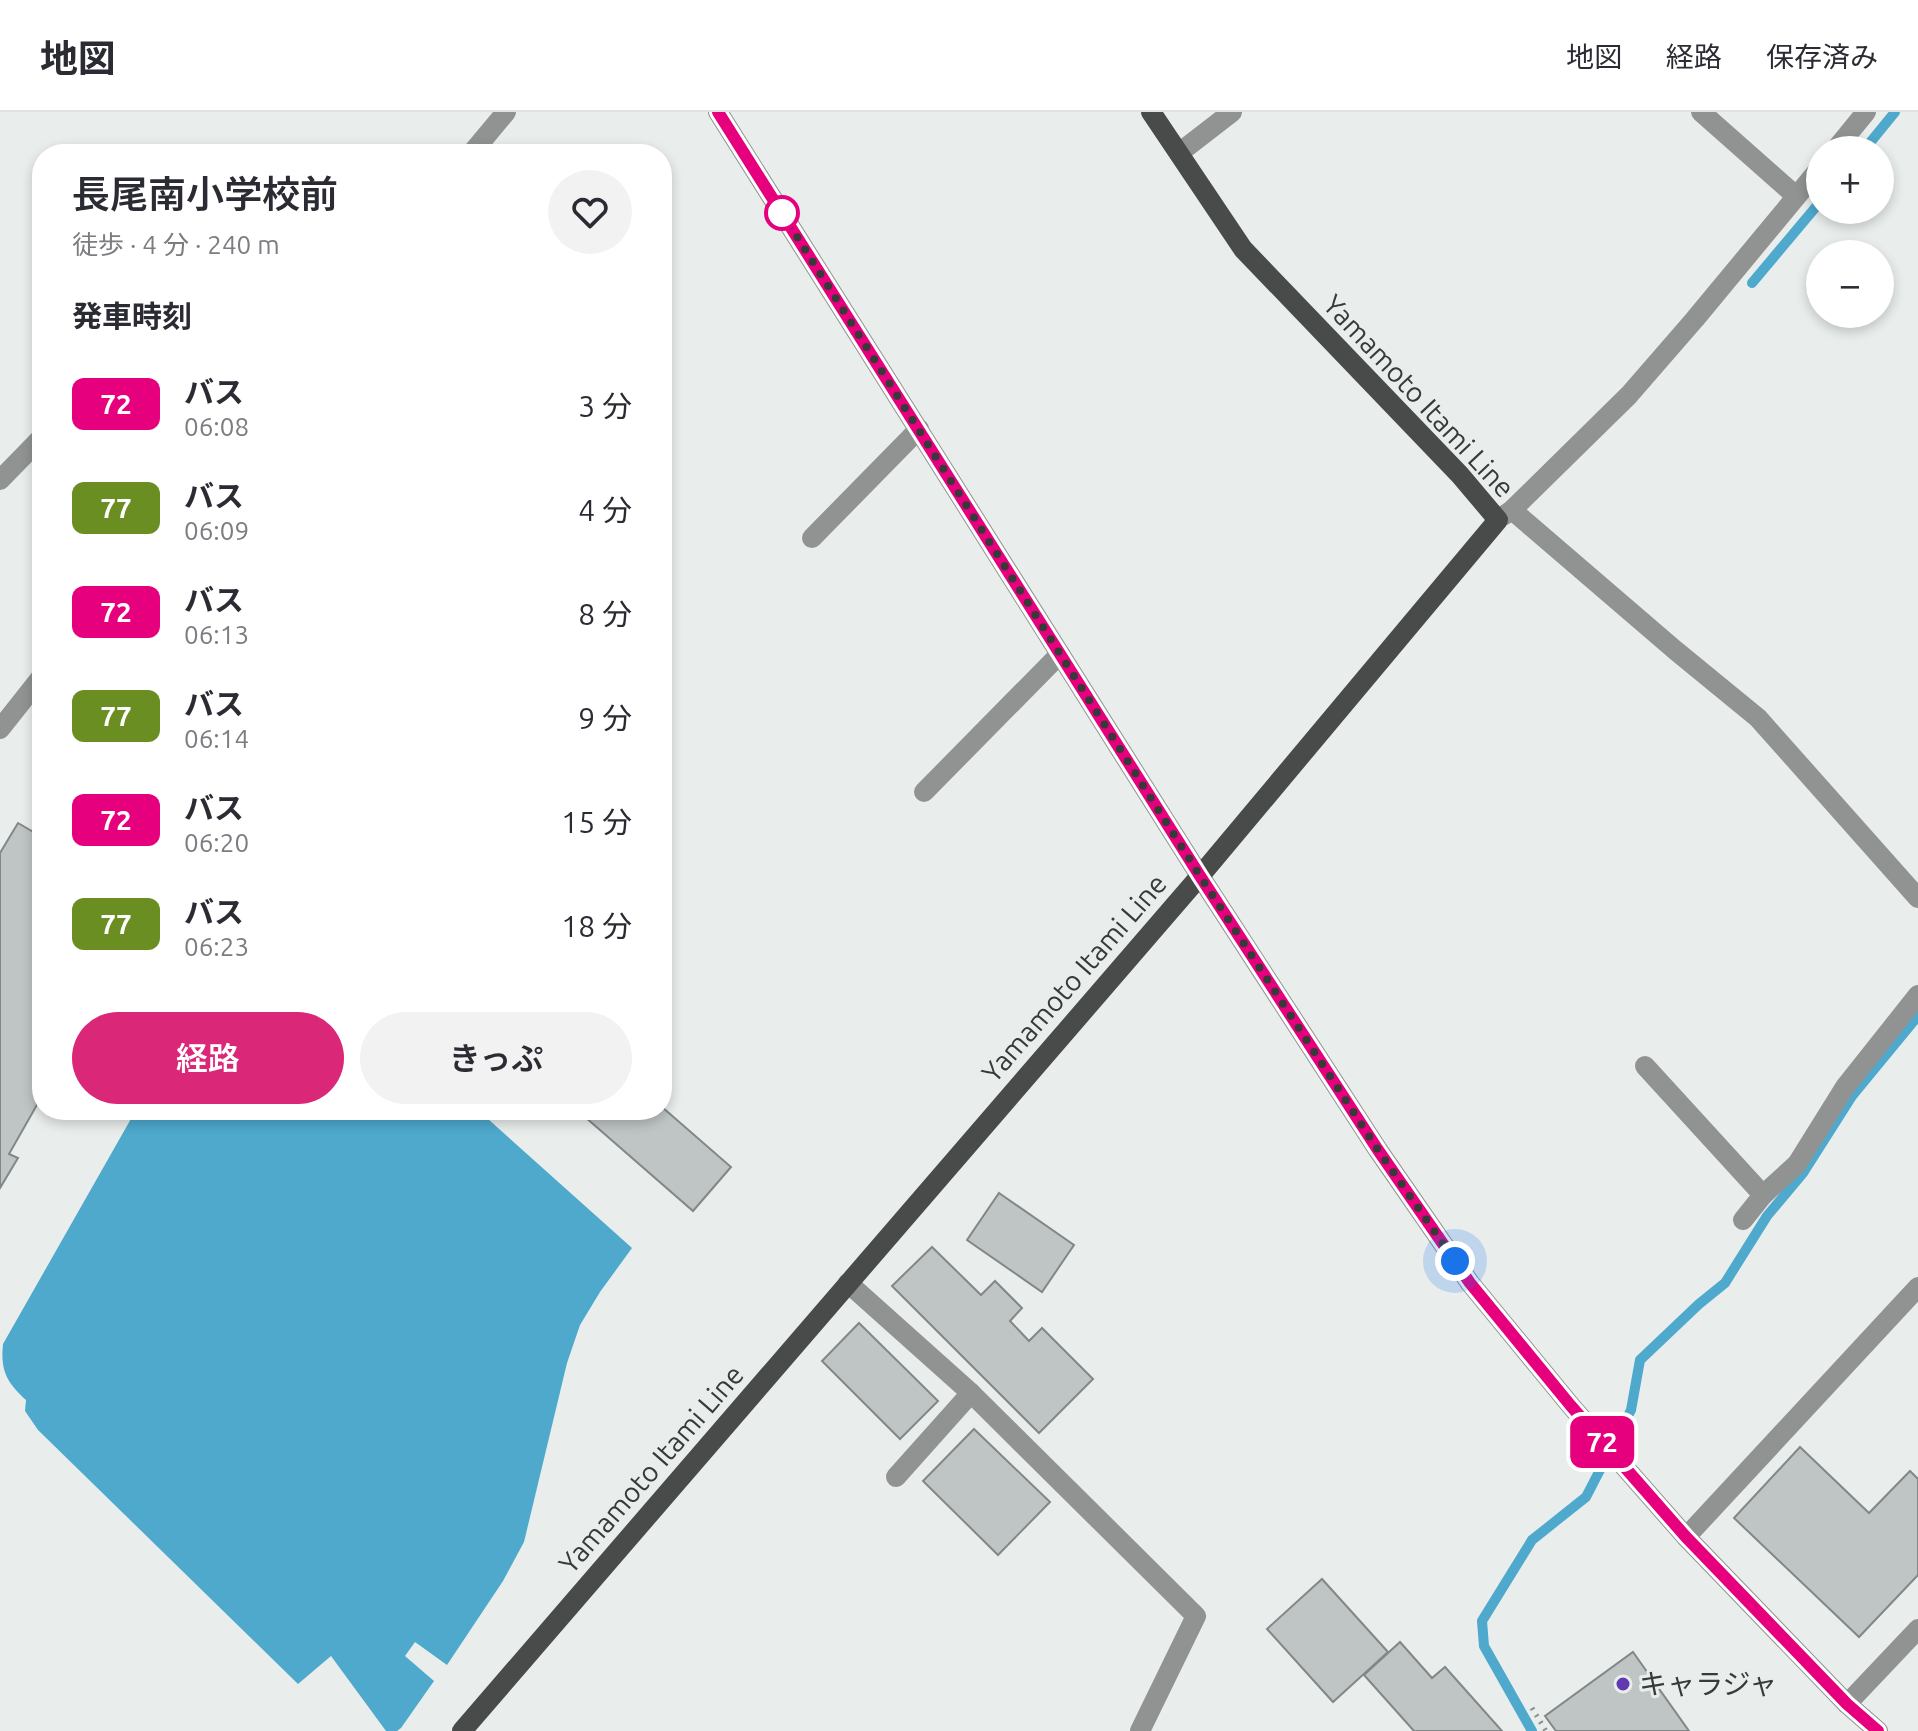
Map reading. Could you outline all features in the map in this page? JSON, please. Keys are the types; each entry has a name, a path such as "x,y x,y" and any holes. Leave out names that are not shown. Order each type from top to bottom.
{"main road":[{"name":"Yamamoto Itami Line","path":"462,1731 1200,876 1505,515 1460,475 1243,249 1151,112"}],"street":[{"path":"479,144 506,112"},
{"path":"718,112 1200,876 1378,1150 1470,1283 1571,1406 1686,1537 1847,1704 1878,1731"},
{"path":"1179,153 1232,112"},
{"path":"1701,112 1796,196"},
{"path":"1846,136 1866,112"},
{"path":"1806,184 1629,395 1505,515 1758,718 1918,898"},
{"path":"812,538 919,429"},
{"path":"0,480 32,447"},
{"path":"924,792 1060,654"},
{"path":"0,729 7,706 32,685"},
{"path":"1743,1220 1763,1195 1797,1164 1845,1087 1918,995"},
{"path":"1645,1066 1763,1195"},
{"path":"848,1283 971,1393 1196,1616 1140,1731"},
{"path":"1686,1537 1918,1287"},
{"path":"896,1477 971,1393"},
{"path":"1847,1704 1918,1629"}],"path":[{"path":"1532,1708 1546,1731"}],"water":[{"path":"130,1120 489,1120 632,1248 580,1325 567,1363 524,1542 503,1581 447,1665 415,1642 405,1656 434,1681 397,1731 386,1731 331,1656 298,1684 38,1430 25,1411 26,1400 7,1376 3,1344"}],"building":[{"path":"18,823 32,831 32,1114 9,1154 18,1158 0,1188 0,853"},
{"path":"672,1116 731,1167 693,1211 588,1120 672,1120"},
{"path":"999,1193 1074,1245 1042,1292 967,1240"},
{"path":"932,1247 981,1295 995,1281 1022,1308 1010,1321 1029,1341 1042,1328 1093,1379 1039,1433 892,1286"},
{"path":"859,1323 938,1401 900,1439 822,1361"},
{"path":"974,1429 1050,1502 998,1555 923,1481"},
{"path":"1800,1447 1869,1513 1910,1471 1918,1479 1918,1575 1859,1637 1734,1518"},
{"path":"1322,1579 1388,1652 1333,1702 1267,1629"},
{"path":"1400,1642 1432,1678 1445,1667 1502,1731 1414,1731 1364,1675"},
{"name":"キャラジャ","path":"1633,1652 1689,1731 1556,1731 1545,1716"}],"waterway":[{"path":"1875,136 1895,112"},
{"path":"1752,283 1806,219"},
{"path":"1532,1731 1484,1646 1482,1621 1532,1540 1586,1497 1631,1410 1640,1360 1725,1283 1767,1216 1803,1173 1852,1096 1918,1016"}],"bus line":[{"name":"72","path":"718,112 1200,876 1378,1150 1470,1283 1571,1406 1686,1537 1847,1704 1878,1731"}],"place":[{"name":"キャラジャ","path":"1623,1684"}],"route":[{"path":"782,213 1200,876 1378,1150 1455,1261"}]}
